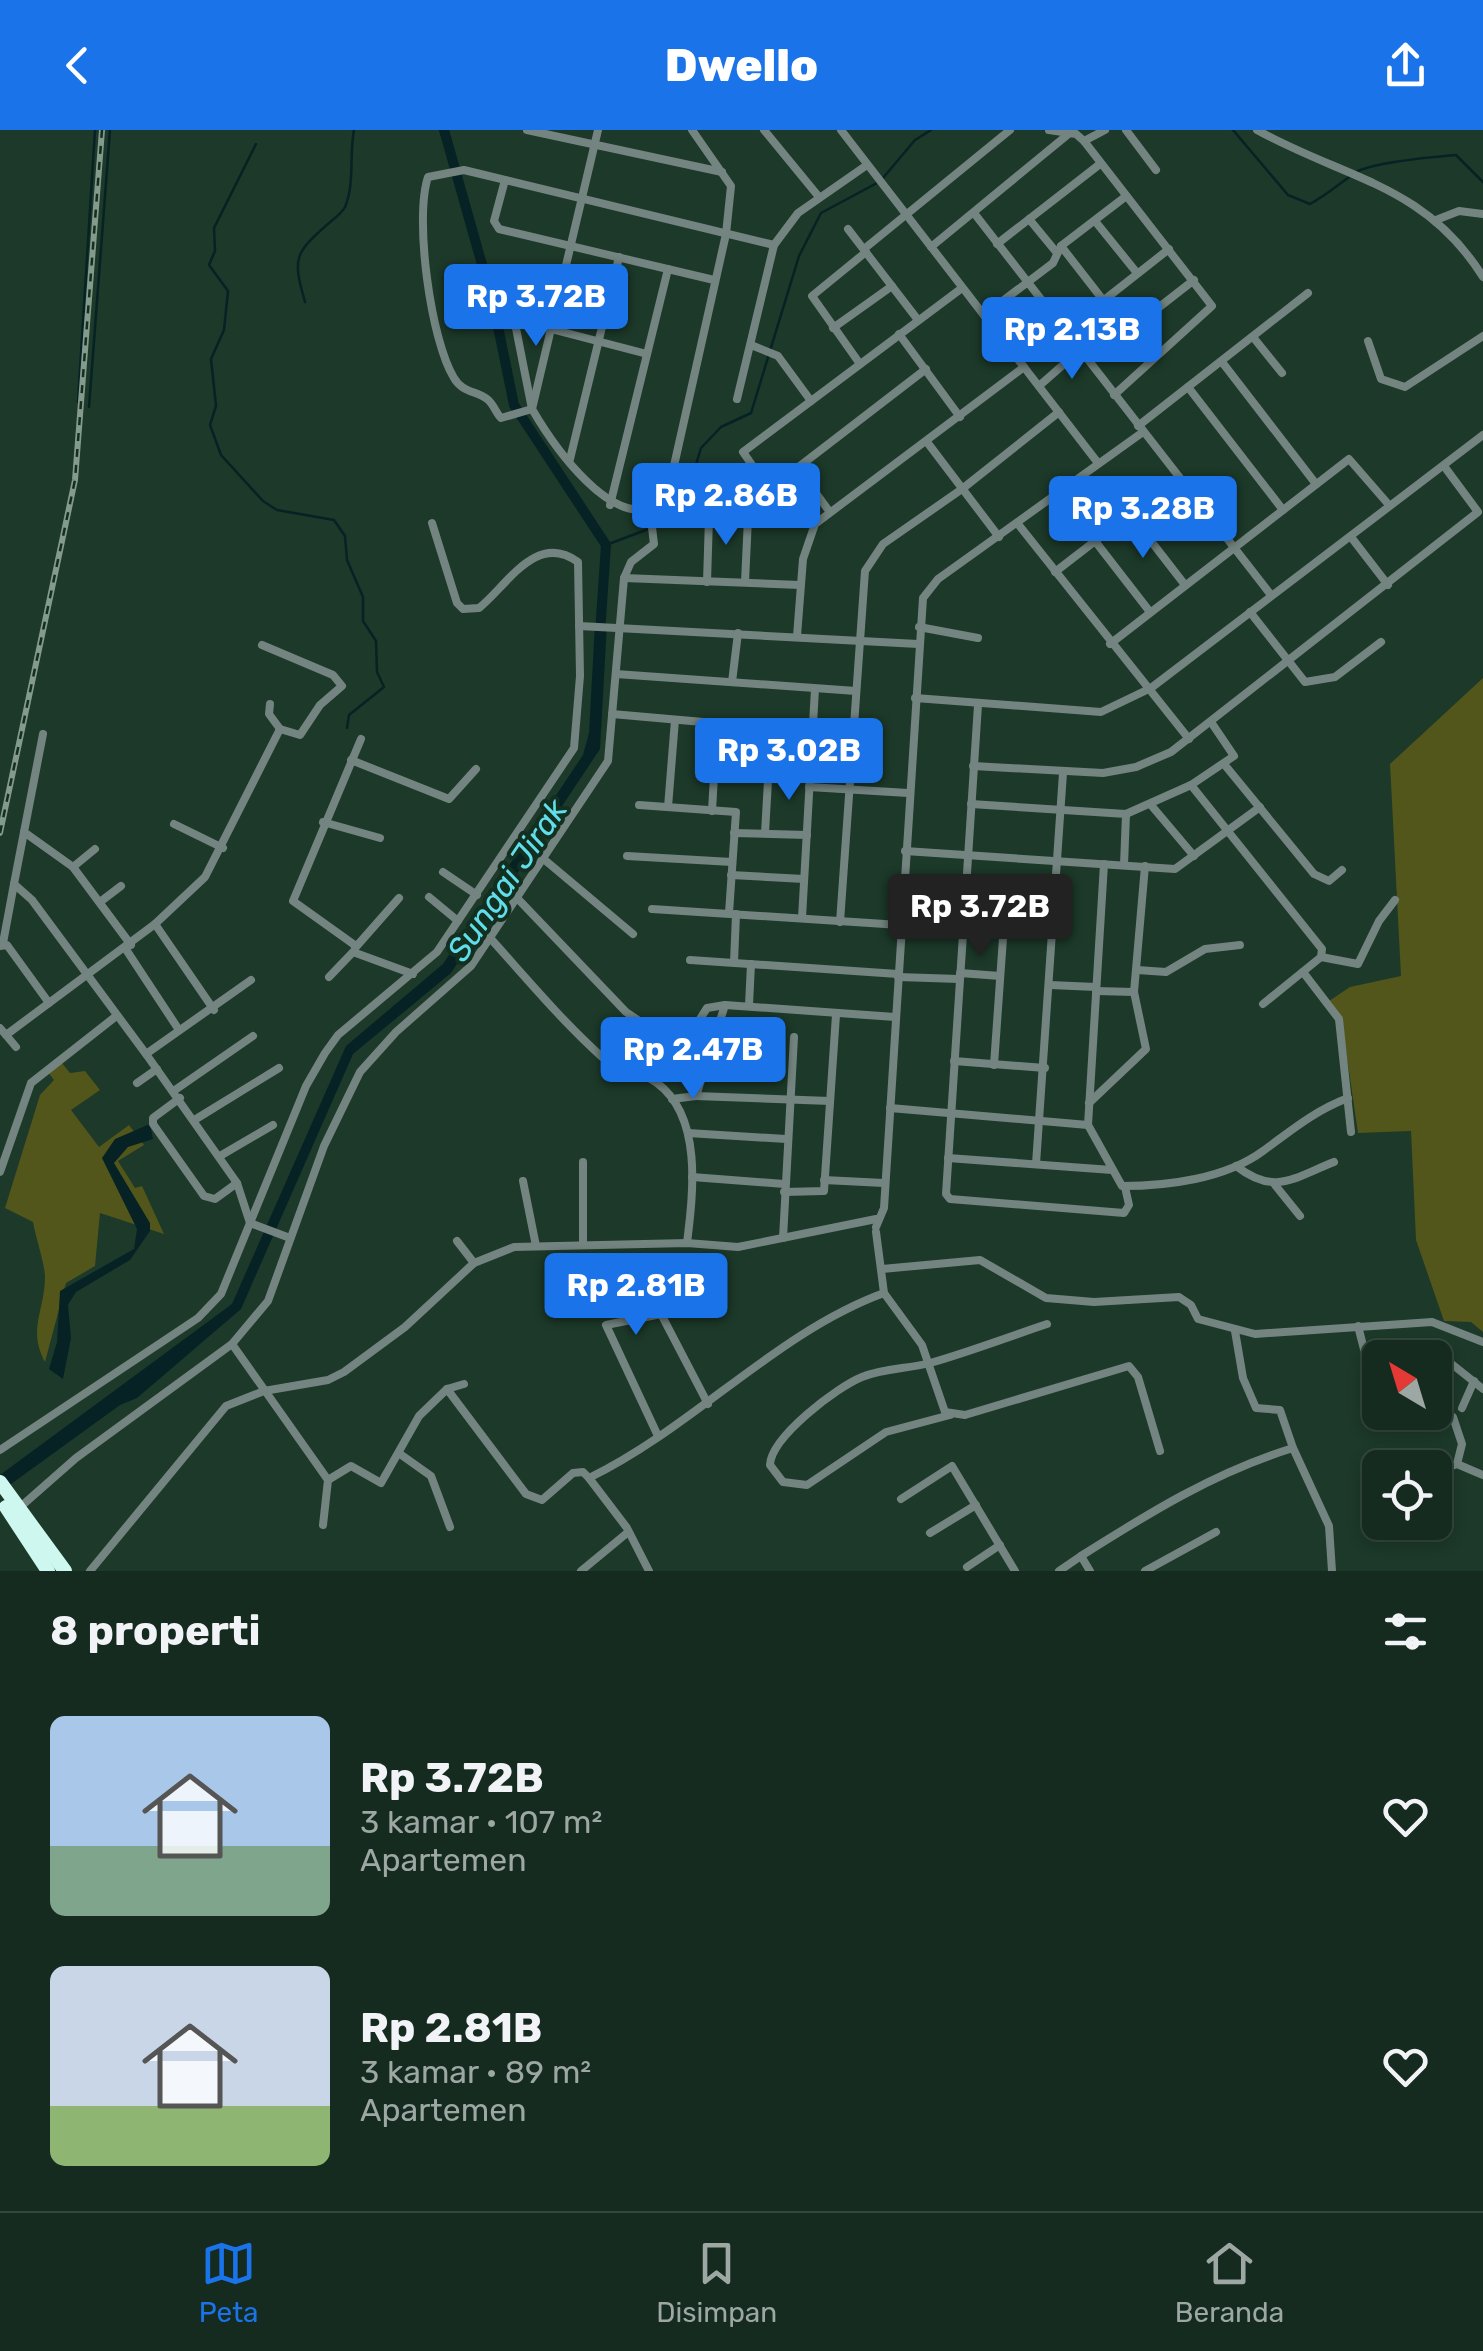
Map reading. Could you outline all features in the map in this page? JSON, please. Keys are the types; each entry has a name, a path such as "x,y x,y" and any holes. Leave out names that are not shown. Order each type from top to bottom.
{"highway":[{"path":"0,1482 8,1508 48,1571"},
{"path":"8,1508 64,1571"}],"street":[{"path":"527,130 722,172"},
{"path":"529,410 598,130"},
{"path":"562,288 515,278 505,286 529,410 610,504 627,511 650,513 669,488 732,194 722,172 692,130"},
{"path":"764,130 819,196"},
{"path":"841,130 1098,464"},
{"path":"860,364 812,296 1010,130"},
{"path":"1048,130 1071,132 1084,141 1194,280 1213,310 1114,395"},
{"path":"1084,141 1105,130"},
{"path":"1126,130 1156,170"},
{"path":"1258,130 1418,204 1483,277"},
{"path":"932,248 1071,132"},
{"path":"998,244 1100,164"},
{"path":"737,399 774,245 798,213 868,167"},
{"path":"529,410 504,419 488,399 462,387 453,376 428,286 426,182 442,172 457,171 774,245"},
{"path":"505,180 494,221 499,229 714,280"},
{"path":"984,316 1053,263 1059,250 1125,197"},
{"path":"1436,220 1460,211 1483,214"},
{"path":"974,213 1272,595"},
{"path":"1029,219 1103,300"},
{"path":"1095,221 1137,274"},
{"path":"848,229 918,320"},
{"path":"1122,336 1100,307 1103,300 1168,249"},
{"path":"570,460 619,257"},
{"path":"610,504 668,269"},
{"path":"1090,360 1194,280"},
{"path":"833,328 892,286"},
{"path":"768,488 743,452 962,288"},
{"path":"950,1416 940,1405 918,1338 884,1293 876,1226 884,1208 918,627 928,588 1098,464 1308,293"},
{"path":"551,329 647,354"},
{"path":"899,334 960,416"},
{"path":"1368,341 1381,378 1405,386 1418,382 1483,336"},
{"path":"1253,337 1282,373"},
{"path":"750,345 774,352 811,401"},
{"path":"1039,386 1081,350"},
{"path":"1222,362 1316,484"},
{"path":"796,636 807,541 829,511 1024,367"},
{"path":"745,582 748,518 768,488 926,369"},
{"path":"1188,387 1282,510"},
{"path":"840,922 862,581 871,558 883,544 962,489 1059,412"},
{"path":"915,698 1100,712 1151,688 1483,436"},
{"path":"927,442 999,537"},
{"path":"1110,644 1351,459 1389,506"},
{"path":"973,766 1064,773 1118,772 1161,756 1190,739 1288,660 1481,516 1444,466"},
{"path":"797,467 829,511"},
{"path":"1055,572 1178,477"},
{"path":"8,1508 232,1344 268,1301 286,1237 360,1072 396,1032 454,985 491,939 608,761 624,578 631,562 654,544 650,513"},
{"path":"1130,514 1186,585"},
{"path":"706,582 709,518 748,518"},
{"path":"0,1450 209,1309 221,1294 253,1224 306,1086 325,1053 338,1034 437,952 574,748 580,626 578,562 567,556 530,559 480,608 460,608 432,523"},
{"path":"1018,524 1110,644 1151,688 1190,739"},
{"path":"1351,536 1388,585"},
{"path":"1095,541 1150,612"},
{"path":"624,578 800,585"},
{"path":"1250,612 1300,679 1325,680 1382,642"},
{"path":"580,626 918,644"},
{"path":"918,627 978,638"},
{"path":"732,682 738,633"},
{"path":"262,645 333,676 342,686 320,704 300,735 280,729 269,714 270,704"},
{"path":"616,674 856,691"},
{"path":"802,918 815,689"},
{"path":"978,705 946,1192 950,1199 1124,1214 1129,1205 1125,1187 1088,1125 1104,864"},
{"path":"612,714 771,728 764,834"},
{"path":"668,807 675,720"},
{"path":"971,804 1126,814 1191,786 1224,764 1234,751 1210,722"},
{"path":"712,811 717,724"},
{"path":"16,1047 3,1031 49,1003 182,902 223,848 280,729"},
{"path":"43,734 2,944 49,1003"},
{"path":"361,739 323,822 294,901 354,949 413,974"},
{"path":"351,760 449,800 476,769"},
{"path":"1224,764 1314,874 1329,881 1342,870"},
{"path":"1036,1164 1064,773"},
{"path":"1191,786 1322,949 1322,957"},
{"path":"809,787 908,793"},
{"path":"639,805 736,812 731,875 734,964"},
{"path":"1151,805 1194,856"},
{"path":"906,852 1175,869 1260,807"},
{"path":"1124,865 1126,814"},
{"path":"323,822 380,838"},
{"path":"174,824 223,848"},
{"path":"24,832 73,866 180,1030"},
{"path":"734,834 807,835"},
{"path":"73,866 94,849"},
{"path":"627,856 732,862"},
{"path":"546,860 632,934"},
{"path":"1089,1103 1146,1049 1134,992 1145,866"},
{"path":"443,872 477,895"},
{"path":"731,875 804,879"},
{"path":"14,884 32,900 115,1017 196,1119 237,1183 253,1224 286,1237"},
{"path":"100,902 121,886"},
{"path":"429,897 458,921"},
{"path":"329,976 399,898"},
{"path":"518,899 616,1002 660,1036 686,1041 707,1008 725,1005 749,1004 836,1016 895,1017"},
{"path":"1263,1004 1322,957 1358,964 1380,921 1396,900"},
{"path":"965,907 1054,911"},
{"path":"652,910 900,924"},
{"path":"994,1065 1004,910"},
{"path":"155,924 214,1010"},
{"path":"491,939 605,1059 659,1084 672,1099 688,1134 692,1177 687,1243"},
{"path":"1136,970 1166,972 1205,950 1240,945"},
{"path":"690,960 898,976 1000,976"},
{"path":"749,1004 751,964"},
{"path":"1303,972 1339,1020 1351,1132"},
{"path":"146,1054 252,980"},
{"path":"1050,986 1134,992"},
{"path":"696,1096 725,1005"},
{"path":"692,1177 822,1192 836,1016"},
{"path":"0,1172 31,1083 115,1017"},
{"path":"237,1183 215,1198 204,1196 153,1124 153,1118 252,1036"},
{"path":"630,1072 652,1040 660,1036"},
{"path":"783,1238 794,1037"},
{"path":"954,1062 1045,1068"},
{"path":"137,1083 157,1068"},
{"path":"196,1119 279,1068"},
{"path":"672,1099 696,1096 830,1101"},
{"path":"1125,1187 1210,1176 1236,1166 1263,1152 1313,1112 1348,1098"},
{"path":"890,1108 1088,1125"},
{"path":"220,1156 274,1125"},
{"path":"688,1134 786,1139"},
{"path":"948,1158 1112,1170"},
{"path":"582,1245 583,1162"},
{"path":"1236,1166 1257,1181 1274,1185 1334,1162"},
{"path":"824,1180 884,1183"},
{"path":"524,1181 536,1246"},
{"path":"1274,1185 1300,1216"},
{"path":"90,1571 226,1406 264,1391 328,1380 344,1372 405,1327 474,1263 514,1247 687,1243 738,1247 876,1226"},
{"path":"457,1241 474,1263"},
{"path":"882,1269 980,1260 1046,1298 1094,1302 1179,1296 1191,1305 1198,1319 1236,1332 1432,1322 1483,1342"},
{"path":"590,1478 708,1404 805,1331 843,1308 884,1293"},
{"path":"658,1436 606,1326 660,1314 708,1404"},
{"path":"1047,1324 928,1364 878,1371 851,1382 778,1442 770,1465 783,1482 806,1485 886,1432 966,1415 1129,1366 1138,1377 1160,1451"},
{"path":"1358,1326 1362,1342"},
{"path":"1236,1332 1248,1398 1256,1408 1280,1410 1329,1526 1332,1571"},
{"path":"232,1344 328,1480 323,1525"},
{"path":"1452,1365 1483,1388"},
{"path":"1462,1408 1474,1381"},
{"path":"328,1480 351,1466 362,1469 380,1484 419,1416 448,1389 464,1384"},
{"path":"448,1389 529,1497 542,1500 580,1471 590,1478 628,1533 648,1571"},
{"path":"1452,1418 1462,1444 1457,1464"},
{"path":"1059,1571 1184,1493 1255,1458 1293,1448"},
{"path":"400,1454 431,1476 450,1527"},
{"path":"1452,1466 1457,1464 1483,1475"},
{"path":"901,1498 952,1466 1015,1571"},
{"path":"930,1534 976,1504"},
{"path":"1145,1571 1216,1532"},
{"path":"582,1571 628,1533"},
{"path":"967,1566 1000,1545"},
{"path":"1081,1556 1090,1571"}],"green space":[{"path":"1483,678 1483,1332 1471,1322 1444,1321 1416,1240 1411,1131 1358,1133 1341,1016 1329,1001 1350,987 1401,976 1390,764"},
{"path":"58,1058 70,1073 85,1071 100,1090 71,1110 99,1147 129,1125 144,1145 118,1161 135,1188 142,1186 164,1234 100,1213 95,1266 66,1283 45,1362 37,1330 45,1276 33,1222 5,1208 40,1095 54,1080 45,1068"}],"water":[{"path":"595,623 607,623 600,749 451,973 353,1054 241,1309 137,1398 120,1405 0,1492 0,1475 232,1304 346,1046 443,964 583,755 589,733"},
{"path":"150,1124 153,1139 128,1147 114,1163 150,1223 150,1231 130,1260 76,1292 68,1305 71,1338 63,1379 49,1369 57,1342 60,1291 134,1249 137,1229 102,1158 115,1139"}],"waterway":[{"path":"78,402 95,130"},
{"path":"89,407 110,130"},
{"path":"305,302 298,275 299,257 345,207 354,130"},
{"name":"Sungai Jirak","path":"444,130 494,307 514,405 606,545 600,633"},
{"path":"883,178 915,140 931,130"},
{"path":"1233,130 1288,195 1310,204 1363,169 1403,161 1456,155 1483,182"},
{"path":"256,144 214,228 215,251 209,265 228,291 224,330 211,359 216,406 210,425 221,455 263,501 277,510 334,520 345,536 347,560 363,597 363,621 376,641 377,672 384,687 349,715 347,728"},
{"path":"606,545 667,522 684,504 701,448 721,427 751,413 799,256 821,213 877,183"}],"railway":[{"path":"0,833 75,480 102,130"}]}
